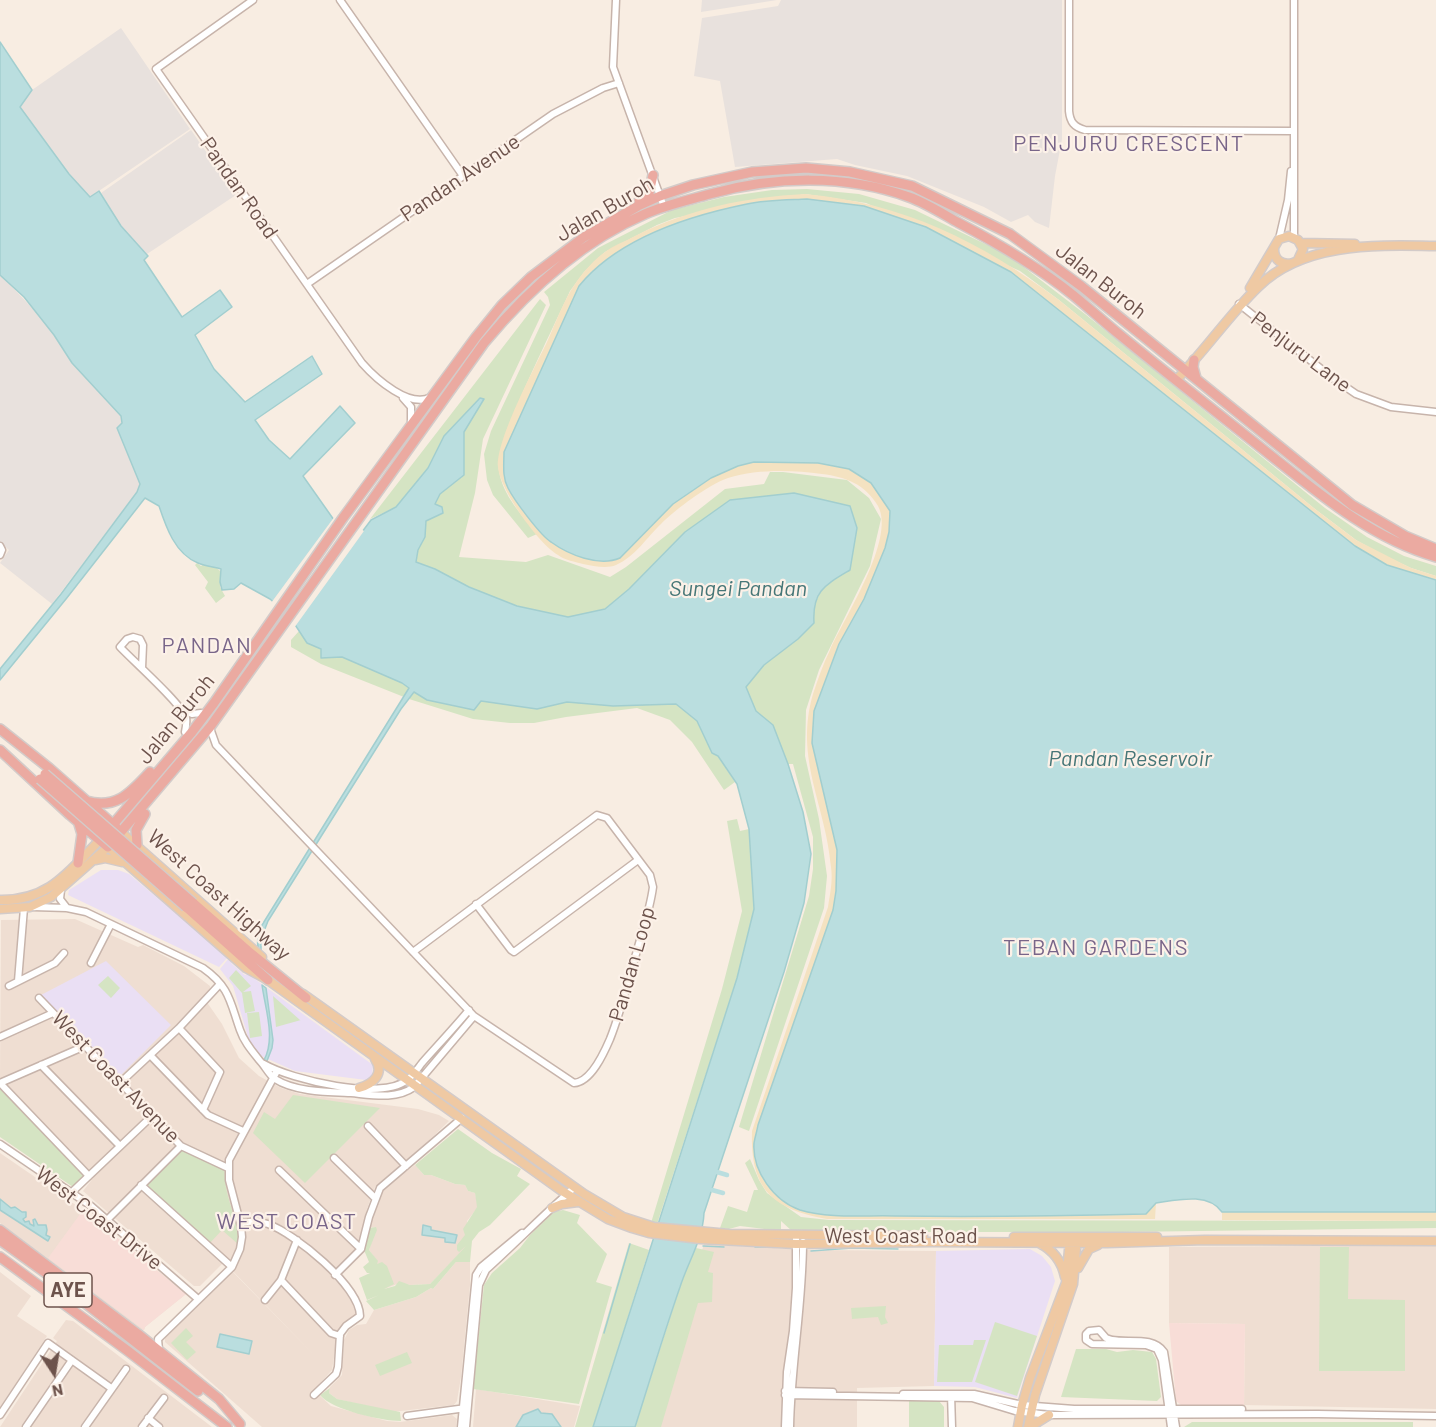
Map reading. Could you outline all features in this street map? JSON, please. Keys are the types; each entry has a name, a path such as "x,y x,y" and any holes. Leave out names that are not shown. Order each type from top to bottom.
{"highway":[{"name":"Jalan Buroh","path":"100,840 214,704 343,519 502,305 531,277 584,237 618,217 660,196 725,177 752,172 806,168 850,172 912,186 1010,234 1081,286 1352,505 1388,527 1436,549"},
{"path":"632,210 637,202 649,194 652,175"},
{"name":"Jalan Buroh","path":"108,847 210,727 484,343 510,312 563,265 627,223 664,207 731,188 782,181 848,182 910,197 1005,247 1073,295 1176,380 1347,514 1385,537 1417,552 1436,557"},
{"path":"618,217 627,223"},
{"path":"1194,360 1196,379"},
{"path":"1388,527 1436,543"},
{"path":"1385,537 1415,556 1436,563"},
{"path":"86,801 109,804 127,794 210,703 214,704"},
{"name":"West Coast Highway","path":"0,729 49,768 122,833"},
{"path":"0,736 42,777 189,905 268,980"},
{"path":"0,745 42,777"},
{"name":"West Coast Highway","path":"0,750 78,823 108,847"},
{"path":"137,845 136,831 139,822 166,785 168,777"},
{"path":"78,823 82,834 78,863"},
{"path":"189,905 306,998"},
{"path":"0,1230 138,1334 219,1399 242,1426"},
{"name":"AYE","path":"0,1240 117,1327 242,1426"},
{"name":"AYE","path":"0,1257 227,1427"},
{"path":"0,1263 12,1266"}],"main road":[{"path":"1176,380 1239,305 1257,279 1278,241 1289,236 1298,240 1383,246 1436,246"},
{"path":"1278,241 1274,253 1280,262 1285,264 1297,262 1302,254 1298,240"},
{"path":"1175,361 1181,362 1192,358 1259,285 1297,262 1319,253 1335,250 1383,246"},
{"name":"West Coast Highway","path":"122,833 306,998 413,1080"},
{"path":"0,900 17,900 39,895 57,884 100,840"},
{"path":"0,909 27,908 62,889 108,847"},
{"name":"West Coast Highway","path":"108,847 246,968 268,980 369,1053 413,1080"},
{"path":"94,860 109,858 128,866"},
{"path":"359,1088 371,1084 377,1078 379,1066 369,1053"},
{"name":"West Coast Road","path":"413,1080 556,1187 608,1219 632,1228 701,1236 799,1240 1037,1242 1073,1239 1107,1243 1195,1240 1436,1241"},
{"name":"West Coast Road","path":"413,1080 575,1187 623,1217 653,1230"},
{"path":"552,1208 556,1187"},
{"path":"552,1208 579,1202"},
{"name":"West Coast Road","path":"799,1240 1436,1236"},
{"path":"1073,1239 1075,1277"},
{"path":"1049,1415 1029,1427 1026,1408 1034,1366 1066,1283 1073,1239"},
{"path":"1037,1242 1047,1247 1057,1258 1064,1271 1066,1283"},
{"path":"1018,1427 1060,1326 1082,1259 1094,1245 1107,1243"}],"street":[{"name":"Pandan Road","path":"254,0 156,69 362,363 401,395"},
{"path":"340,0 463,176"},
{"path":"616,0 613,62 664,207"},
{"path":"1070,0 1069,111 1073,124 1078,128 1085,130 1293,130"},
{"path":"1294,0 1293,164 1298,240"},
{"name":"Pandan Avenue","path":"307,284 554,114 595,92 619,83"},
{"path":"1278,241 1293,164"},
{"name":"Penjuru Lane","path":"1239,305 1334,380 1356,394 1391,407 1436,412"},
{"path":"401,395 419,401 434,395"},
{"path":"401,395 410,404 412,419 408,432"},
{"path":"0,546 2,550 0,555"},
{"path":"142,668 143,645 140,639 133,636 127,639 120,648 182,710 187,721 185,732"},
{"path":"182,710 192,714 201,713"},
{"name":"Pandan Loop","path":"210,727 216,745 413,952 472,1013 568,1081 577,1084 586,1078 610,1040 652,897 653,887 650,875 608,818 597,815 413,952"},
{"path":"194,745 203,741 216,745"},
{"path":"476,904 514,952 639,860"},
{"path":"62,889 60,899 67,908"},
{"path":"18,981 27,908 67,908 86,912 203,968 213,975 231,998 250,1050 275,1075 312,1089 384,1095 402,1093 472,1013"},
{"path":"91,963 111,924"},
{"path":"9,986 56,963 63,953"},
{"path":"121,1082 179,1028 220,984"},
{"name":"West Coast Avenue","path":"39,998 182,1146 228,1168"},
{"path":"0,1037 53,1013"},
{"path":"179,1028 220,1072 203,1110"},
{"path":"85,1046 0,1083 89,1176"},
{"path":"150,1055 208,1115 243,1131"},
{"path":"41,1065 120,1146"},
{"path":"275,1075 359,1088 387,1089 413,1080"},
{"path":"138,1334 157,1335 232,1265 239,1253 242,1241 231,1188 229,1160 275,1075"},
{"path":"72,1192 152,1116"},
{"path":"335,1275 361,1249 380,1188 462,1118"},
{"path":"368,1126 406,1166"},
{"name":"West Coast Drive","path":"0,1144 72,1192 197,1298"},
{"path":"107,1220 182,1146"},
{"path":"334,1158 375,1198"},
{"path":"279,1170 361,1249"},
{"path":"141,1185 232,1265"},
{"path":"466,1427 479,1285 486,1270 575,1187"},
{"path":"240,1223 252,1221 268,1224 297,1240 352,1292 360,1313 358,1318 346,1326 340,1336 337,1371 314,1395"},
{"path":"265,1300 281,1280 297,1240"},
{"path":"790,1427 788,1393 792,1379 801,1305 799,1240"},
{"path":"785,1427 799,1240"},
{"path":"281,1280 331,1333 340,1336"},
{"path":"159,1351 158,1339 197,1298"},
{"path":"1171,1427 1171,1412 1164,1352 1156,1344 1112,1340 1099,1330 1089,1331 1086,1334 1086,1340 1092,1344 1146,1345 1156,1349 1162,1360 1171,1412 1176,1427"},
{"path":"0,1415 48,1343 111,1388"},
{"path":"26,1427 72,1360"},
{"path":"85,1427 126,1369"},
{"path":"792,1379 795,1387 802,1393"},
{"path":"788,1393 951,1395 1026,1408 1049,1415 1171,1412 1436,1414"},
{"path":"790,1408 793,1400 802,1393"},
{"path":"951,1395 952,1427"},
{"path":"142,1427 164,1398"},
{"path":"407,1416 466,1408"},
{"path":"461,1427 466,1408"},
{"path":"1026,1408 1171,1412"},
{"path":"148,1418 159,1427"}],"shaded area":[{"path":"702,0 777,0 701,12"},
{"path":"781,0 1062,0 1062,139 1049,228 1035,222 1028,215 1011,222 984,207 907,176 837,159 735,167 720,81 694,76 702,18 778,6"},
{"path":"121,28 190,129 90,197 69,174 19,107 32,90"},
{"path":"191,130 236,195 147,254 121,226 101,193"},
{"path":"0,274 48,325 121,416 140,484 137,492 52,604 0,563 9,550 0,542"},
{"path":"101,870 118,870 129,874 228,957 219,967 68,895 69,890"},
{"path":"75,919 138,947 143,945 184,966 210,986 210,991 204,998 222,1024 239,1058 259,1076 281,1088 300,1094 418,1109 439,1115 449,1121 410,1159 375,1187 367,1209 361,1241 355,1251 330,1275 348,1293 357,1314 338,1331 332,1370 312,1392 317,1393 331,1406 387,1421 400,1422 452,1415 457,1419 456,1427 262,1427 165,1342 165,1338 185,1314 231,1270 315,1356 224,1262 200,1286 194,1286 83,1191 94,1177 0,1079 1,920"},
{"path":"229,958 232,964 245,975 248,974 373,1065 372,1076 366,1080 295,1071 261,1056 250,1044 233,986 220,969"},
{"path":"106,961 171,1025 120,1076 41,995"},
{"path":"0,1153 83,1210 186,1294 144,1330 141,1329 0,1223"},
{"path":"415,1165 424,1175 465,1185 468,1191 475,1193 478,1207 467,1221 470,1243 430,1284 400,1283 384,1289 376,1270 377,1261 369,1250 376,1227 369,1228 382,1189"},
{"path":"83,1210 186,1294 144,1330 48,1258"},
{"path":"704,1244 809,1250 936,1251 934,1386 857,1388 857,1427 647,1427"},
{"path":"1436,1245 1436,1409 1244,1405 1245,1324 1169,1323 1169,1247"},
{"path":"1030,1249 1042,1256 1051,1267 1055,1281 1017,1398 975,1387 934,1386 936,1251"},
{"path":"456,1262 470,1262 470,1285 461,1377 457,1401 454,1405 392,1412 337,1399 329,1393 330,1387 342,1375 344,1340 349,1330 357,1325 366,1324 374,1310 416,1297 433,1289"},
{"path":"0,1272 31,1296 17,1316 47,1336 0,1408"},
{"path":"66,1320 73,1321 212,1427 0,1427 57,1341 53,1338"},
{"path":"1169,1323 1245,1324 1244,1405 1181,1405 1176,1401"},
{"path":"476,1389 580,1406 574,1427 473,1427"}],"green space":[{"path":"807,189 859,194 915,210 1008,255 1085,314 1325,508 1367,537 1404,556 1436,566 1436,576 1411,568 1356,540 1020,271 866,203 805,194 675,218 605,252 585,271 570,291 540,355 516,410 500,457 499,471 505,489 514,505 537,534 528,538 493,495 487,480 484,454 491,431 550,305 544,292 598,248 672,210 724,197 772,190"},
{"path":"540,299 546,305 483,439 475,493 459,557 526,562 548,555 610,577 725,489 764,484 770,472 847,480 869,498 881,519 870,566 819,670 806,710 805,756 819,819 827,876 824,908 749,1131 739,1127 809,896 813,869 813,837 793,764 788,764 773,725 756,711 746,687 764,665 798,639 824,585 850,570 629,589 605,609 568,617 517,606 469,587 435,569 416,563 418,550 425,537 426,521 440,494 464,475 464,432 484,399 444,436 428,468 396,507 370,519"},
{"path":"207,562 212,563 220,571 220,587 225,596 216,603 205,588 208,582 195,565 197,563 201,566"},
{"path":"299,631 307,643 321,649 321,658 342,657 402,683 409,688 404,697 321,664 291,647 291,640"},
{"path":"414,691 474,710 481,701 537,709 567,702 613,706 676,704 697,721 712,753 718,756 735,782 724,790 692,742 670,720 637,708 534,723 510,723 473,719 409,699"},
{"path":"737,819 740,831 749,829 754,909 737,978 657,1224 651,1223 722,989 742,911 727,821"},
{"path":"236,970 251,986 243,992 251,991 255,1011 245,1013 242,993 229,978"},
{"path":"108,976 120,988 111,998 98,985"},
{"path":"273,996 300,1020 301,1020 276,1027"},
{"path":"259,1012 262,1036 250,1038 247,1013"},
{"path":"0,1089 84,1176 73,1187 0,1137"},
{"path":"293,1095 380,1108 305,1183 253,1133 264,1112 275,1119"},
{"path":"458,1129 492,1153 521,1169 517,1176 530,1184 472,1241 470,1262 456,1262 433,1289 416,1297 374,1310 366,1301 379,1295 367,1300 359,1278 370,1273 367,1273 363,1267 369,1262 364,1250 369,1228 376,1227 377,1230 369,1250 378,1261 377,1264 382,1262 387,1266 394,1284 384,1289 395,1286 399,1281 410,1285 430,1284 466,1246 459,1252 457,1250 457,1245 465,1235 463,1229 477,1207 475,1193 468,1191 465,1185 424,1175 415,1165"},
{"path":"183,1149 225,1167 226,1187 239,1245 222,1230 209,1244 143,1186"},
{"path":"750,1159 767,1193 801,1217 829,1220 1436,1221 1436,1228 1122,1232 793,1232 781,1221 781,1231 740,1226 729,1229 720,1228 728,1206 747,1212 754,1190 758,1190 745,1163"},
{"path":"563,1210 580,1215 577,1223 607,1254 596,1282 612,1287 579,1404 473,1389 484,1285 492,1273 520,1248 554,1212"},
{"path":"629,1243 649,1250 593,1427 575,1427"},
{"path":"1320,1247 1349,1247 1348,1299 1405,1300 1405,1371 1319,1371"},
{"path":"696,1248 714,1252 708,1272 713,1273 712,1302 698,1303 661,1427 635,1427 687,1265"},
{"path":"886,1306 885,1317 888,1323 881,1325 878,1317 852,1319 851,1308"},
{"path":"995,1322 1037,1336 1017,1396 975,1382"},
{"path":"186,1328 193,1336 186,1342 196,1352 187,1360 171,1343"},
{"path":"974,1340 986,1340 972,1382 937,1382 939,1345 973,1345"},
{"path":"1076,1349 1152,1352 1156,1359 1161,1397 1157,1401 1061,1397"},
{"path":"407,1352 412,1363 380,1376 375,1365"},
{"path":"330,1388 329,1393 337,1399 400,1412 401,1421 370,1417 335,1405 320,1395"},
{"path":"909,1401 939,1401 944,1407 944,1427 909,1427"},
{"path":"1192,1422 1413,1422 1413,1427 1184,1427"}],"sand":[{"path":"805,194 875,206 908,216 939,228 1000,260 1059,300 1356,540 1411,568 1436,576 1436,580 1387,565 1355,546 1313,514 592,271 579,286 504,452 507,486 549,541 568,551 620,558 673,504 711,478 738,466 754,462 818,463 850,469 871,483 890,511 889,532 885,548 864,599 839,644 814,711 812,743 837,850 836,891 833,910 758,1125 754,1144 758,1168 1156,1203 1155,1219 827,1219 792,1209 768,1193 760,1182 755,1168 752,1131 828,907 832,872 809,761 808,718 813,694 825,661 874,558 882,520 878,506 861,487 831,475 787,471 739,475 711,486 684,505 667,518 635,552 623,561 612,566 600,567 567,560 550,549 521,515 500,477 499,455 517,404 568,295 597,258 612,247 676,218 739,201"},
{"path":"1222,1212 1436,1212 1436,1221 1222,1220"}],"water":[{"name":"Sungei Pandan","path":"0,42 32,90 20,107 69,174 90,197 99,191 121,226 148,256 144,260 182,317 220,290 232,307 195,335 214,369 245,402 312,356 322,374 255,420 269,440 290,459 340,406 355,423 303,476 346,537 359,536 371,520 396,507 428,468 444,436 480,398 484,399 464,432 464,475 440,494 435,504 442,507 443,513 426,521 425,537 418,550 416,562 517,606 568,617 605,609 629,589 685,532 730,500 794,493 850,506 857,528 850,570 822,590 815,603 814,623 798,639 764,665 746,687 756,711 773,725 803,812 811,854 804,903 784,972 704,1213 698,1241 674,1304 635,1427 593,1427 737,978 754,909 749,829 737,784 718,756 712,753 697,721 676,704 613,706 567,702 537,709 481,701 474,710 427,700 414,692 401,709 268,921 261,939 261,955 258,937 262,925 409,688 342,657 321,658 321,649 307,643 290,617 270,599 241,583 234,589 222,590 221,569 198,563 183,553 172,539 159,506 145,498 0,680 0,669 61,594 137,492 140,484 117,428 122,423 121,416 72,363 54,335 24,297 0,275"},
{"name":"Pandan Reservoir","path":"807,199 864,206 926,227 1011,272 1355,546 1387,565 1436,580 1436,1212 1222,1212 1209,1202 1182,1199 1156,1203 1146,1214 835,1216 811,1213 790,1206 766,1184 754,1154 758,1125 833,910 836,891 837,850 812,743 814,711 839,644 864,599 885,548 889,532 890,511 871,483 849,469 818,463 754,462 738,466 711,478 673,504 620,558 594,560 558,547 534,525 506,484 504,452 579,286 595,269 634,242 656,231 701,215 747,204"},
{"path":"262,985 266,988 273,1040 267,1061 264,1060 269,1033"},
{"path":"0,1199 11,1208 15,1207 26,1212 26,1217 23,1219 25,1222 29,1221 34,1226 33,1220 35,1219 38,1225 46,1225 46,1235 50,1237 48,1241 0,1210"},
{"path":"423,1225 431,1227 431,1230 457,1235 455,1243 445,1242 445,1238 422,1235"},
{"path":"220,1334 252,1341 249,1354 217,1347"},
{"path":"538,1409 541,1413 552,1414 561,1427 516,1427 523,1415"}],"pier":[{"path":"335,516 348,534 357,533 361,529 364,531 294,628 271,603"}],"waterway":[{"path":"717,1172 727,1175"},
{"path":"712,1190 723,1193"},
{"path":"604,1333 630,1244"},
{"path":"703,1246 724,1247"},
{"path":"755,1247 773,1247"},
{"path":"811,1251 852,1248 898,1249"}],"district":[{"name":"PENJURU CRESCENT","path":"1129,144"},
{"name":"PANDAN","path":"207,646"},
{"name":"TEBAN GARDENS","path":"1096,948"},
{"name":"WEST COAST","path":"287,1222"}]}
